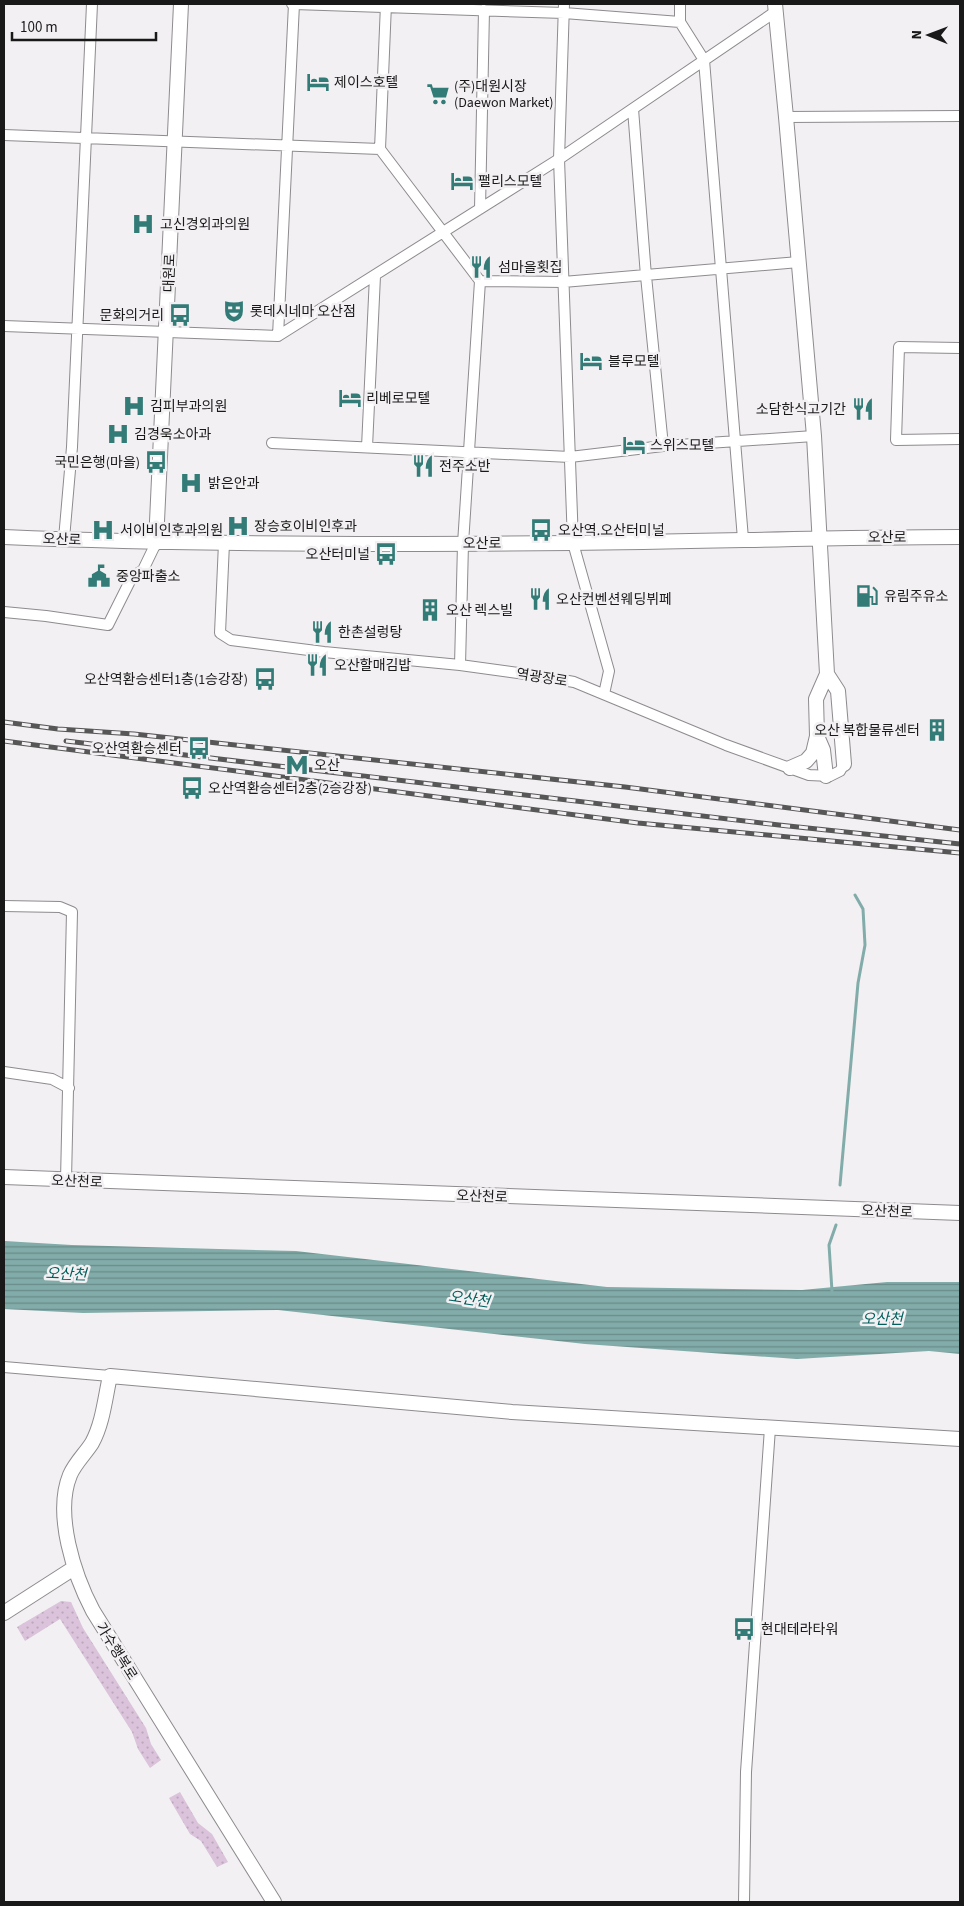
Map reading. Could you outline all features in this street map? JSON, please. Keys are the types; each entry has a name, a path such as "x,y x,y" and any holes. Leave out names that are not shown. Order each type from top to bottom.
{"street":[{"path":"64,540 72,447 92,4"},
{"name":"대원로","path":"156,543 181,4"},
{"path":"278,336 293,4 484,10 564,8 680,22"},
{"path":"680,4 680,22 704,60 743,539"},
{"path":"386,6 380,148 480,281 463,544 460,665"},
{"path":"564,8 559,159 573,543 609,671 604,694"},
{"path":"4,326 278,336 559,159 704,60 775,8"},
{"path":"775,8 814,436 827,674 816,699 817,736 813,753 806,761 790,768"},
{"path":"480,209 484,10"},
{"path":"633,108 646,276 663,446"},
{"path":"786,117 960,116"},
{"path":"4,134 174,142 380,148"},
{"path":"480,281 563,282 799,262"},
{"path":"367,447 374,276"},
{"path":"960,348 899,347 896,440 960,439"},
{"path":"272,442 570,457 663,446 814,436"},
{"name":"오산로","path":"4,537 156,543 463,544 820,537 960,537"},
{"path":"4,612 46,616 108,626 132,577 142,570 156,543"},
{"name":"역광장로","path":"224,543 220,633 231,640 324,652 460,665 574,682 718,742 809,774 826,776"},
{"path":"817,736 823,750 826,776 840,771 844,764 838,691 827,674"},
{"path":"4,906 60,907 72,912 66,1180"},
{"path":"4,1072 52,1079 69,1088"},
{"name":"오산천로","path":"4,1177 960,1213"},
{"path":"4,1366 512,1412 960,1439"},
{"name":"가수행복로","path":"110,1376 102,1413 92,1442 70,1473 63,1498 70,1554 74,1568 93,1611 274,1902"},
{"path":"744,1902 746,1772 770,1428"},
{"path":"4,1613 74,1568"}],"shaded area":[{"path":"61,1601 71,1602 83,1628 146,1728 151,1744 161,1760 150,1768 138,1749 132,1732 60,1619 25,1641 17,1627"},
{"path":"180,1792 198,1823 212,1834 228,1862 217,1867 201,1841 190,1834 169,1798"}],"water":[{"name":"오산천","path":"4,1241 72,1245 296,1251 607,1287 802,1290 887,1282 960,1282 960,1354 929,1351 797,1359 585,1344 278,1310 83,1313 4,1309"}],"waterway":[{"path":"840,1185 858,983 865,945 863,909 855,895"},
{"path":"832,1291 829,1245 836,1225"}],"railway":[{"path":"4,722 58,729 134,734 625,787 960,830"},
{"path":"4,741 638,823 960,853"},
{"path":"66,741 779,825 960,844"}],"place":[{"name":"제이스호텔","path":"318,82"},
{"name":"(주)대원시장 (Daewon Market)","path":"438,94"},
{"name":"팰리스모텔","path":"462,181"},
{"name":"고신경외과의원","path":"143,224"},
{"name":"섬마을횟집","path":"481,267"},
{"name":"롯데시네마 오산점","path":"234,311"},
{"name":"문화의거리","path":"180,315"},
{"name":"블루모텔","path":"591,361"},
{"name":"리베로모텔","path":"350,398"},
{"name":"김피부과의원","path":"134,406"},
{"name":"소담한식고기간","path":"863,409"},
{"name":"김경욱소아과","path":"118,434"},
{"name":"스위스모텔","path":"634,445"},
{"name":"국민은행(마을)","path":"156,462"},
{"name":"전주소반","path":"423,466"},
{"name":"밝은안과","path":"191,483"},
{"name":"장승호이비인후과","path":"238,526"},
{"name":"서이비인후과의원","path":"103,530"},
{"name":"오산역.오산터미널","path":"541,530"},
{"name":"오산터미널","path":"386,554"},
{"name":"중앙파출소","path":"99,576"},
{"name":"유림주유소","path":"867,596"},
{"name":"오산컨벤션웨딩뷔페","path":"540,599"},
{"name":"오산 렉스빌","path":"430,610"},
{"name":"한촌설렁탕","path":"322,632"},
{"name":"오산할매김밥","path":"317,665"},
{"name":"오산역환승센터1층(1승강장)","path":"265,679"},
{"name":"오산 복합물류센터","path":"937,730"},
{"name":"오산역환승센터","path":"199,748"},
{"name":"오산","path":"297,765"},
{"name":"오산역환승센터2층(2승강장)","path":"192,788"},
{"name":"현대테라타워","path":"744,1629"}]}
